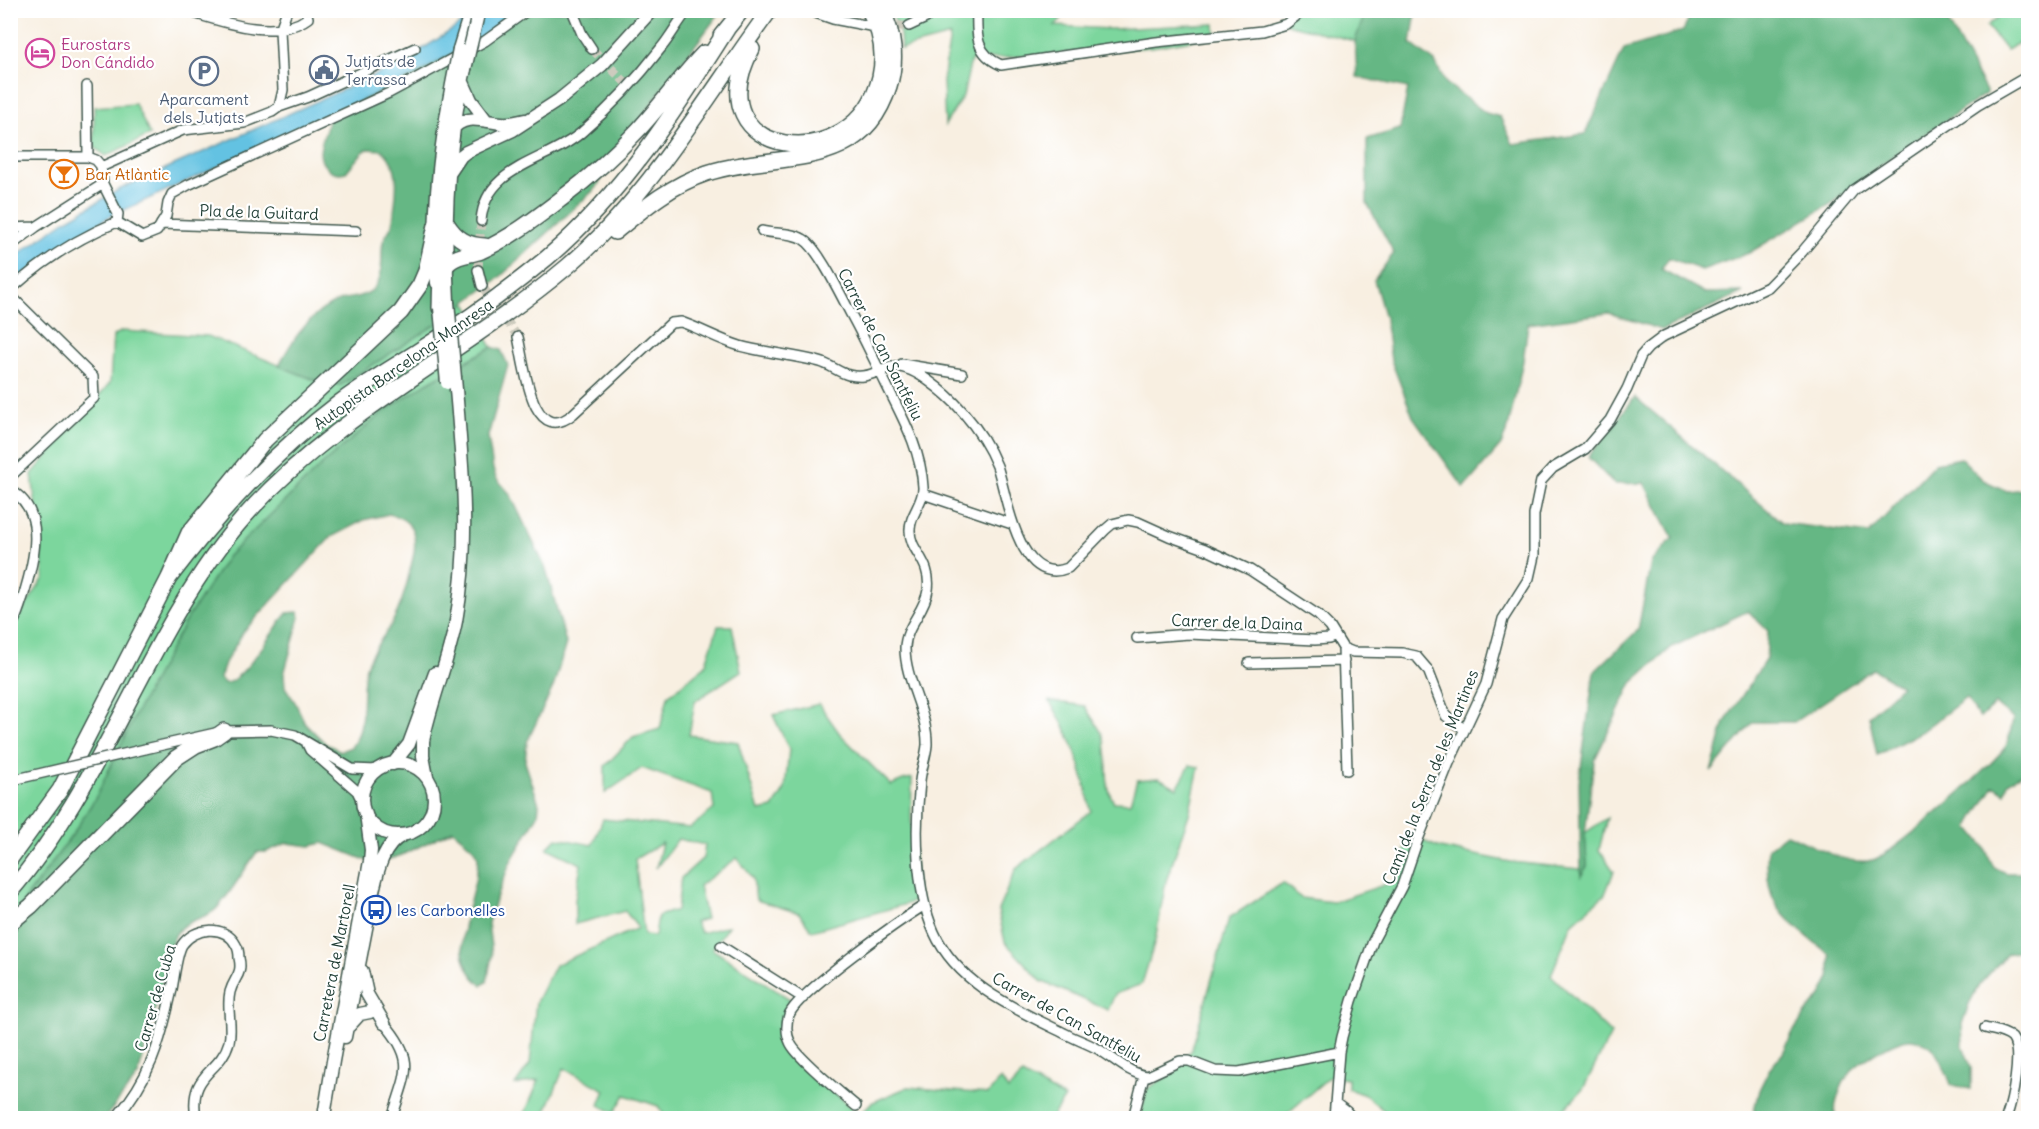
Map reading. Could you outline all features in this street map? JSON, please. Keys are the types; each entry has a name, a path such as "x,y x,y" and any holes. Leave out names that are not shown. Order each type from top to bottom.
{"highway":[{"path":"169,578 205,531 265,465 297,436 341,401 511,287 580,228 660,132 742,10"},
{"name":"Autopista Barcelona-Manresa","path":"10,892 48,843 74,804 186,597 214,553 246,515 283,476 348,422 424,369 471,340 594,243 651,179 770,10"},
{"path":"777,10 745,62 739,79 738,95 745,116 753,128 772,141 793,145 812,143 838,134 860,115 870,100 879,82 882,53 878,28 870,18"},
{"path":"566,267 594,250 653,201 686,181 729,168 822,153 854,138 872,122 892,76 893,44 882,10"},
{"path":"444,305 442,274 447,264 454,258 480,251 504,239 563,197 639,129 686,72 728,29"},
{"path":"10,859 60,790 195,525 266,440 385,328 412,298 420,285 442,224 468,244 488,246"},
{"path":"10,923 31,906 176,758 224,731"}],"main road":[{"path":"427,777 410,765 393,764 377,770 365,787 364,809 373,824 383,831 403,835 419,828 430,815 434,794 427,777 423,741 453,636 461,585 464,549 463,471 444,305 436,271 471,10"},
{"path":"447,264 439,166 449,97 461,73 479,10"},
{"path":"449,174 461,156 513,130 592,75 627,40 651,11"},
{"path":"461,73 471,100 486,120"},
{"path":"449,97 454,128 461,137 468,141 483,143"},
{"path":"439,166 448,136 462,121 486,120 507,123 528,120"},
{"path":"393,764 409,744 415,730 441,654 452,594 456,550 456,492 451,381"},
{"name":"Carretera de Martorell","path":"325,1119 370,861 371,850 364,809"},
{"name":"Carretera de Martorell","path":"325,1119 330,1111 379,867 388,848 403,835"},
{"path":"362,957 367,994 384,1023"},
{"path":"348,978 352,1003 370,1012 384,1023"},
{"path":"347,1030 356,1017 370,1012"}],"street":[{"path":"184,10 235,25 280,30 308,18 306,10"},
{"path":"279,107 283,90 280,30 287,10"},
{"path":"10,158 88,157 96,160 101,168 105,188 118,218 142,237 157,231 166,216 172,194 389,93 485,41 528,10"},
{"path":"572,10 582,34 592,49"},
{"path":"481,221 482,208 493,187 507,173 558,149 582,133 662,47 688,10"},
{"path":"807,10 833,19 870,18"},
{"path":"909,26 926,18 931,10"},
{"path":"977,10 976,26 980,49 989,59 1001,65 1156,42 1262,31 1286,24 1304,10"},
{"path":"101,168 183,130 244,123 279,107 308,98 415,48"},
{"name":"Camí de la Serra de les Martines","path":"1334,1119 1342,1036 1372,941 1402,886 1421,831 1464,729 1486,684 1503,619 1526,585 1533,566 1534,515 1541,481 1553,468 1585,449 1610,420 1641,356 1664,336 1768,287 1854,190 1978,105 2028,76"},
{"path":"87,86 88,157"},
{"path":"10,246 36,227 105,188"},
{"path":"10,290 67,247 118,218"},
{"name":"Pla de la Guitard","path":"161,224 357,231"},
{"path":"10,228 36,227"},
{"name":"Carrer de Can Santfeliu","path":"762,231 801,237 816,252 873,354 913,439 920,461 923,494 910,529 912,541 927,568 928,591 905,646 926,729 927,747 919,796 918,841 922,894 934,934 946,953 988,992 1144,1076 1180,1061 1189,1061 1215,1071 1231,1072 1339,1052"},
{"path":"478,270 482,286"},
{"path":"10,295 93,377 94,398 10,477"},
{"path":"518,337 528,386 540,416 551,422 561,423 671,323 681,322 741,346 821,362 846,375 862,378 901,364 962,375"},
{"path":"894,367 915,373 939,389 965,414 979,433 988,446 996,465 1017,537 1026,552 1042,568 1059,571 1068,568 1113,524 1128,520 1138,522 1250,570 1318,615 1330,627 1344,648 1353,652 1402,653 1416,656 1428,670 1446,716 1464,729"},
{"path":"10,490 20,498 29,511 34,521 35,535 31,570 12,623"},
{"path":"923,494 1012,524"},
{"name":"Carrer de la Daina","path":"1137,638 1189,634 1315,640 1335,636"},
{"path":"1344,648 1347,770"},
{"path":"1249,663 1344,661"},
{"path":"14,780 224,731 287,732 304,739 352,769 377,770"},
{"path":"304,739 310,750 357,791 364,809"},
{"path":"856,1106 794,1050 790,1044 787,1029 789,1015 803,998 883,934 925,906"},
{"name":"Carrer de Cuba","path":"117,1119 143,1082 154,1059 164,1027 181,946 192,935 203,930 221,932 231,938 237,945 241,966 230,989 229,1042 222,1057 206,1073 199,1084 195,1096 196,1119"},
{"path":"721,946 803,998"},
{"path":"384,1023 402,1045 406,1064 405,1077 392,1119"},
{"path":"1985,1028 2009,1035 2015,1047 2016,1063 2006,1119"},
{"path":"1133,1119 1144,1076"},
{"path":"1335,1103 1352,1119"}],"green space":[{"path":"517,11 721,11 654,100 595,189 499,278 432,327 341,385 315,380 279,366 290,346 312,318 341,300 364,295 375,287 381,271 383,242 393,222 396,174 389,157 382,150 368,149 346,172 336,173 329,170 322,162 320,150 329,116 450,55"},
{"path":"891,11 1068,11 1055,26 1111,29 1215,24 1216,36 1152,47 971,60 963,96 945,125 943,81 950,36 901,49 900,34"},
{"path":"1289,11 1366,11 1355,41 1286,24"},
{"path":"1366,11 1416,11 1411,44 1435,62 1446,83 1486,113 1500,117 1513,144 1585,134 1624,49 1683,31 1693,11 1942,11 1987,93 1896,154 1834,202 1749,253 1702,270 1669,258 1661,269 1705,293 1743,292 1662,330 1609,313 1528,324 1523,361 1508,428 1501,445 1464,488 1413,417 1391,360 1385,318 1374,280 1394,253 1367,203 1367,139 1400,129 1408,88 1357,77 1355,41"},
{"path":"2005,11 2028,11 2028,38 2006,50 1987,26"},
{"path":"135,104 150,135 106,156 94,147 94,107"},
{"path":"466,302 492,347 427,383 382,413 325,462 228,556 185,622 137,711 96,797 73,834 26,898 11,929 11,628 44,578 32,474 110,383 113,336 122,331 208,336 315,380 341,385 432,327"},
{"path":"492,347 501,350 508,365 488,436 493,469 496,478 510,494 546,569 566,643 554,685 527,742 525,762 539,804 538,815 511,861 494,903 488,923 492,955 487,982 482,985 470,972 464,957 465,924 477,873 478,857 473,848 453,830 402,855 375,864 323,843 310,846 287,843 266,852 257,852 220,905 209,914 185,925 175,935 138,1076 105,1118 11,1118 10,929 26,898 73,834 96,797 137,711 185,622 228,556 325,462 382,413 427,383","holes":["389,514 403,519 413,532 415,545 410,570 398,611 371,654 366,667 360,730 351,747 341,751 326,744 305,723 285,687 284,674 300,617 298,612 287,613 239,675 224,683 220,678 226,661 244,631 331,537 364,520"]},
{"path":"1635,397 1783,523 1869,534 1935,463 1961,458 1983,480 2007,491 2028,489 2028,770 2008,782 2005,793 1994,786 1969,827 1984,846 1994,868 2007,873 2028,873 2028,949 2007,954 1979,985 1969,1004 1962,1024 1963,1046 1971,1067 1971,1089 1951,1085 1939,1058 1929,1045 1913,1039 1905,1040 1877,1052 1852,1070 1840,1090 1836,1102 1835,1118 1752,1118 1759,1090 1769,1070 1783,1053 1793,1032 1807,1012 1821,996 1830,977 1830,955 1790,922 1774,900 1767,869 1768,848 1786,834 1828,853 1851,860 1873,860 1884,854 1943,808 2006,746 2013,719 1995,704 1980,718 1966,698 1919,733 1877,755 1869,716 1901,686 1873,669 1794,722 1753,722 1711,772 1725,722 1766,659 1768,631 1748,611 1672,647 1632,683 1594,761 1585,833 1587,866 1581,876 1579,782 1594,672 1638,630 1651,562 1673,538 1644,483 1614,484 1588,457"},
{"path":"718,626 732,626 741,671 695,701 689,735 738,742 759,811 773,808 785,789 789,749 773,715 819,704 840,734 891,785 912,778 911,816 917,901 812,931 799,913 756,900 753,878 737,858 699,886 706,919 695,922 701,933 728,926 712,949 793,1001 780,1023 786,1047 859,1115 871,1103 908,1087 988,1094 1001,1079 1008,1090 1022,1075 1065,1098 1051,1118 666,1118 658,1106 625,1095 614,1113 599,1105 605,1090 564,1068 543,1118 523,1118 539,1080 515,1085 530,1064 536,1002 555,965 638,928 625,911 575,924 575,900 581,864 547,848 557,838 592,845 603,819 690,828 714,809 712,793 642,768 605,793 605,766 633,737 660,729 668,696 705,666","holes":["678,839 705,845 703,858 681,878 677,910 658,916 655,936 644,935 635,859 662,843 656,868"]},
{"path":"1049,701 1085,706 1103,736 1108,787 1114,802 1130,803 1137,780 1159,778 1177,788 1190,765 1199,767 1189,814 1166,881 1155,941 1142,984 1115,994 1108,1010 1041,981 1005,942 998,910 1016,869 1091,811 1071,740"},
{"path":"1607,818 1599,850 1614,871 1605,894 1572,924 1551,975 1611,1034 1583,1089 1556,1118 1393,1118 1365,1095 1348,1089 1348,1079 1329,1077 1282,1118 1140,1118 1147,1089 1169,1075 1192,1049 1229,918 1283,883 1301,898 1333,902 1396,881 1409,835 1440,848 1511,862 1580,869 1581,875 1587,866 1585,833"}],"water":[{"path":"478,11 517,11 491,31 412,77 107,218 11,283 10,260 65,221 120,189 396,66"}],"tunnel":[{"path":"884,26 909,26"},
{"path":"592,49 625,82"},
{"path":"478,270 481,221"},
{"path":"482,286 518,337"}],"place":[{"name":"Eurostars Don Cándido","path":"40,53"},
{"name":"Jutjats de Terrassa","path":"324,70"},
{"name":"Aparcament dels Jutjats","path":"204,71"},
{"name":"Bar Atlàntic","path":"64,174"},
{"name":"les Carbonelles","path":"376,910"}]}
